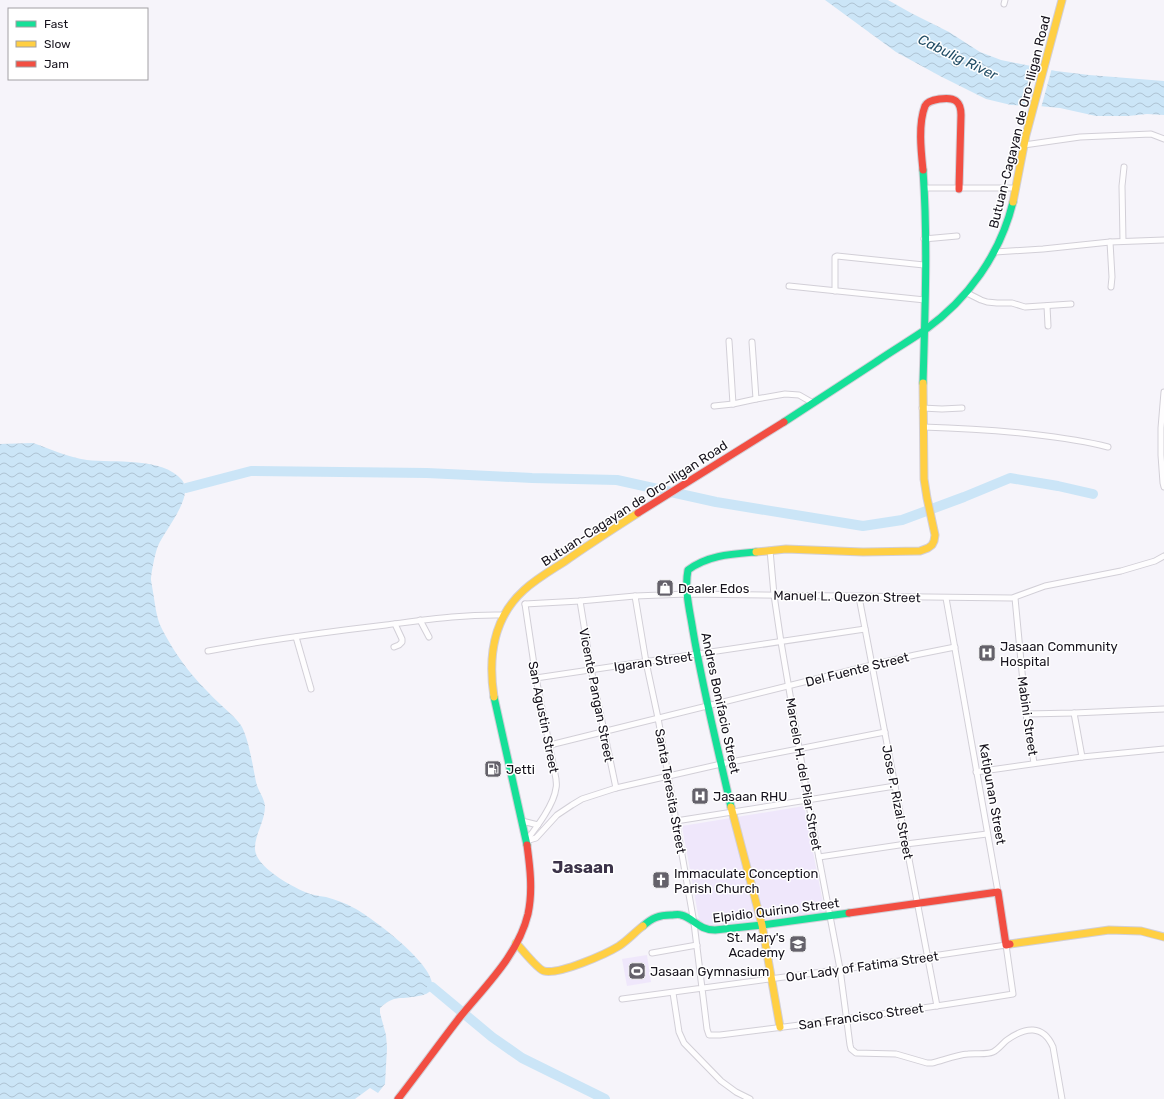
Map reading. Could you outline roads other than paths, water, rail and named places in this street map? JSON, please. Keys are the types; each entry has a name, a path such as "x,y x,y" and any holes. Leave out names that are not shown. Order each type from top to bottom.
{"main road":[{"name":"Butuan-Cagayan de Oro-Iligan Road","path":"398,1099 501,966 516,943 525,922 530,899 530,865 492,681 493,646 504,615 516,597 532,583 602,536 813,403 925,330 944,316 967,293 981,276 995,252 1006,226 1016,188 1026,135 1062,0"},
{"path":"770,550 786,549 863,552 920,551 931,547 935,539 924,477 922,408 925,300 922,134 926,105 931,101 950,98 957,101 961,110 959,189"},
{"name":"Andres Bonifacio Street","path":"770,550 728,554 696,564 688,570 687,594 697,654 721,764 762,925 780,1027"},
{"name":"Elpidio Quirino Street","path":"516,943 539,968 544,971 555,972 602,956 612,951 621,945 641,926 655,917 674,914 681,915 701,927 708,930 715,930 830,916 998,892"},
{"name":"Katipunan Street","path":"998,892 1006,945"},
{"path":"1006,945 1109,930 1141,931 1164,937"}],"street":[{"path":"1024,144 1080,137 1150,134 1164,139"},
{"path":"1123,241 1122,186 1124,167"},
{"path":"924,188 1016,188"},
{"path":"924,240 957,236"},
{"path":"995,252 1123,241 1164,240"},
{"path":"1110,242 1112,277 1111,288"},
{"path":"834,291 835,258 837,256 924,265"},
{"path":"789,286 925,300"},
{"path":"967,293 987,302 1012,303 1024,307 1070,304"},
{"path":"1047,306 1048,326"},
{"path":"729,341 733,404"},
{"path":"752,342 756,399"},
{"path":"1164,392 1160,455 1164,487"},
{"path":"714,406 785,394 799,395 813,403"},
{"path":"922,408 962,408"},
{"path":"923,427 1040,435 1094,443 1108,447"},
{"name":"Marcelo H. del Pilar Street","path":"770,550 774,595 781,642 808,800 840,969 851,1049 856,1053 896,1054 927,1063 964,1055 993,1052 1006,1040 1020,1032 1028,1030 1040,1031 1049,1039 1053,1047 1062,1099"},
{"name":"Manuel L. Quezon Street","path":"525,604 635,596 687,594 1015,598 1045,586 1121,571 1148,563 1164,556"},
{"name":"Santa Teresita Street","path":"635,596 646,662 669,776 694,923 707,1029 709,1034"},
{"path":"516,597 525,604"},
{"name":"Jose P. Rizal Street","path":"860,597 937,1006"},
{"name":"Katipunan Street","path":"946,598 998,892"},
{"name":"Mabini Street","path":"1015,598 1026,714 1034,763"},
{"name":"Vicente Pangan Street","path":"580,601 592,670 616,788"},
{"name":"San Agustin Street","path":"525,604 536,678 556,778 556,789 553,800 538,825 526,841"},
{"path":"208,651 259,641 420,620 466,615 504,615"},
{"path":"420,620 429,637"},
{"path":"394,647 402,642 395,624"},
{"name":"Igaran Street","path":"536,678 865,629"},
{"path":"296,637 311,689"},
{"name":"Del Fuente Street","path":"550,745 788,685 915,655 955,648"},
{"path":"1026,714 1164,709"},
{"path":"1074,713 1082,757"},
{"path":"526,841 536,838 557,815 582,799 616,788 721,764 885,732"},
{"path":"976,772 1082,757 1164,749"},
{"path":"676,821 895,786"},
{"path":"522,821 538,825"},
{"path":"819,857 987,834"},
{"path":"652,953 697,945"},
{"name":"Katipunan Street","path":"1006,945 1013,994"},
{"name":"Our Lady of Fatima Street","path":"622,1000 1006,945"},
{"path":"673,993 679,1032 684,1043 721,1081 736,1092 750,1099"},
{"name":"San Francisco Street","path":"709,1034 711,1036 720,1035 937,1006 1013,994"}],"water":[{"name":"Cabulig River","path":"825,0 888,0 949,32 980,52 1001,60 1056,71 1164,81 1164,115 1147,114 1128,116 1096,116 1060,108 1011,105 986,99 896,52"},
{"path":"33,443 80,459 150,464 174,473 182,480 185,487 185,495 182,504 158,546 153,563 151,580 156,611 163,631 182,662 194,677 236,719 242,727 247,739 256,782 265,806 265,812 255,843 256,855 260,862 274,874 291,885 308,893 337,900 354,908 374,921 403,944 416,957 432,981 431,990 428,993 420,996 394,999 380,1008 386,1035 387,1048 385,1084 378,1093 370,1088 355,1099 0,1099 0,444"}],"waterway":[{"path":"186,488 251,471 427,473 617,480 716,502 863,526 902,520 1010,478 1058,486 1093,494"},
{"path":"432,987 492,1037 522,1058 605,1099"}],"place":[{"name":"Dealer Edos","path":"665,588"},
{"name":"Jasaan Community Hospital","path":"987,653"},
{"name":"Jetti","path":"493,769"},
{"name":"Jasaan RHU","path":"700,796"},
{"name":"Immaculate Conception Parish Church","path":"661,880"},
{"name":"St. Mary's Academy","path":"798,944"},
{"name":"Jasaan Gymnasium","path":"637,971"}],"district":[{"name":"Jasaan","path":"583,867"}]}
